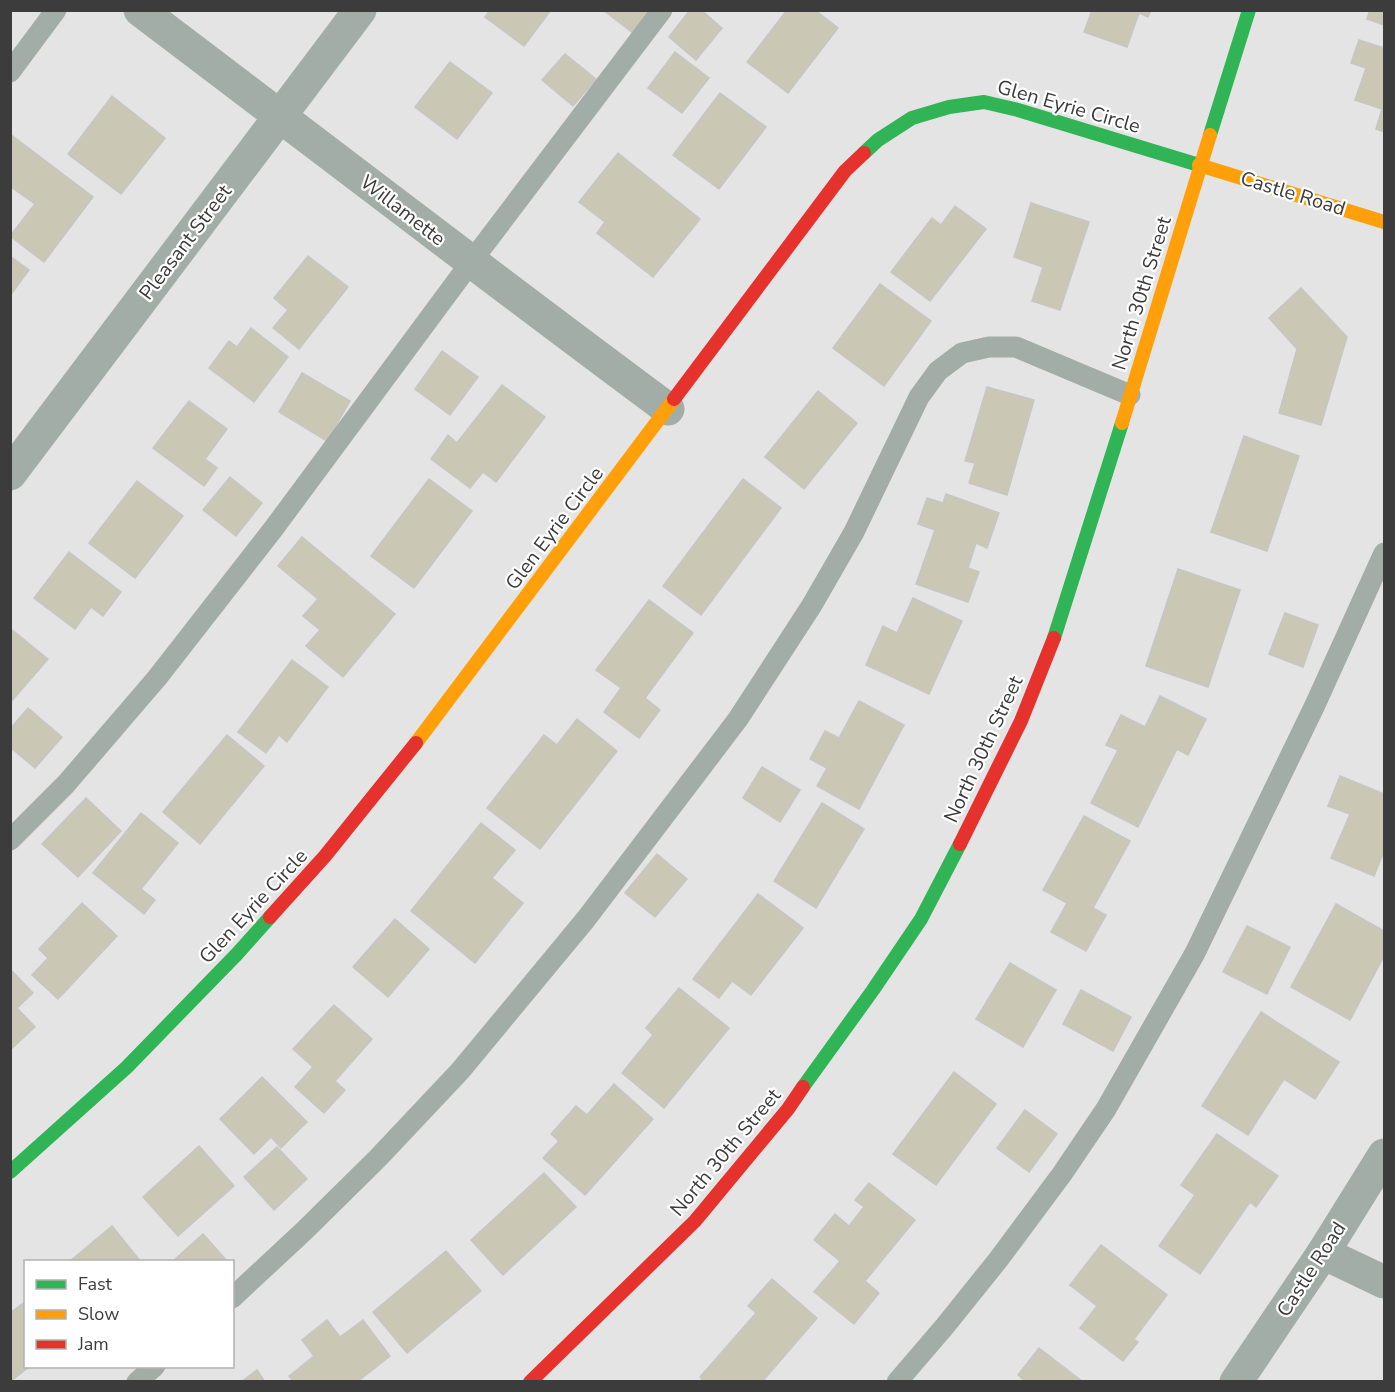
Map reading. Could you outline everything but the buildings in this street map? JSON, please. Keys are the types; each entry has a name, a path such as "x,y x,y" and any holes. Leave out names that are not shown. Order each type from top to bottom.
{"street":[{"name":"Willamette","path":"140,10 668,410"},
{"name":"Pleasant Street","path":"10,474 360,10"},
{"name":"North 30th Street","path":"530,1382 695,1221 788,1109 921,919 1021,721 1057,633 1249,10"},
{"name":"Glen Eyrie Circle","path":"10,1172 127,1067 237,954 325,856 428,728 845,171 878,140 912,118 950,107 984,102 1202,165"},
{"name":"Castle Road","path":"1202,165 1384,222"},
{"name":"Castle Road","path":"1236,1382 1323,1253 1384,1155"},
{"path":"1323,1253 1384,1282"}],"lane":[{"path":"10,72 56,10"},
{"path":"10,840 66,784 158,678 274,528 662,10"},
{"path":"234,1296 370,1166 460,1071 585,919 738,719 812,605 854,532 919,397 938,371 962,353 989,348 1016,347 1130,395"},
{"path":"897,1382 998,1260 1062,1174 1106,1109 1195,953 1315,705 1384,553"},
{"path":"137,1382 152,1368"}],"traffic: fast":[{"path":"1210,135 1249,10"},
{"path":"864,153 878,140 912,118 949,107 984,102 1018,110 1199,165"},
{"path":"1054,638 1122,423"},
{"path":"803,1087 921,919 960,844"},
{"path":"10,1172 127,1067 270,917"}],"traffic: slow":[{"path":"1122,423 1210,135"},
{"path":"1199,165 1384,222"},
{"path":"416,743 674,399"}],"traffic: jam":[{"path":"674,399 845,171 864,153"},
{"path":"960,844 1021,721 1054,638"},
{"path":"270,917 325,856 416,743"},
{"path":"530,1382 695,1221 788,1109 803,1087"}]}
